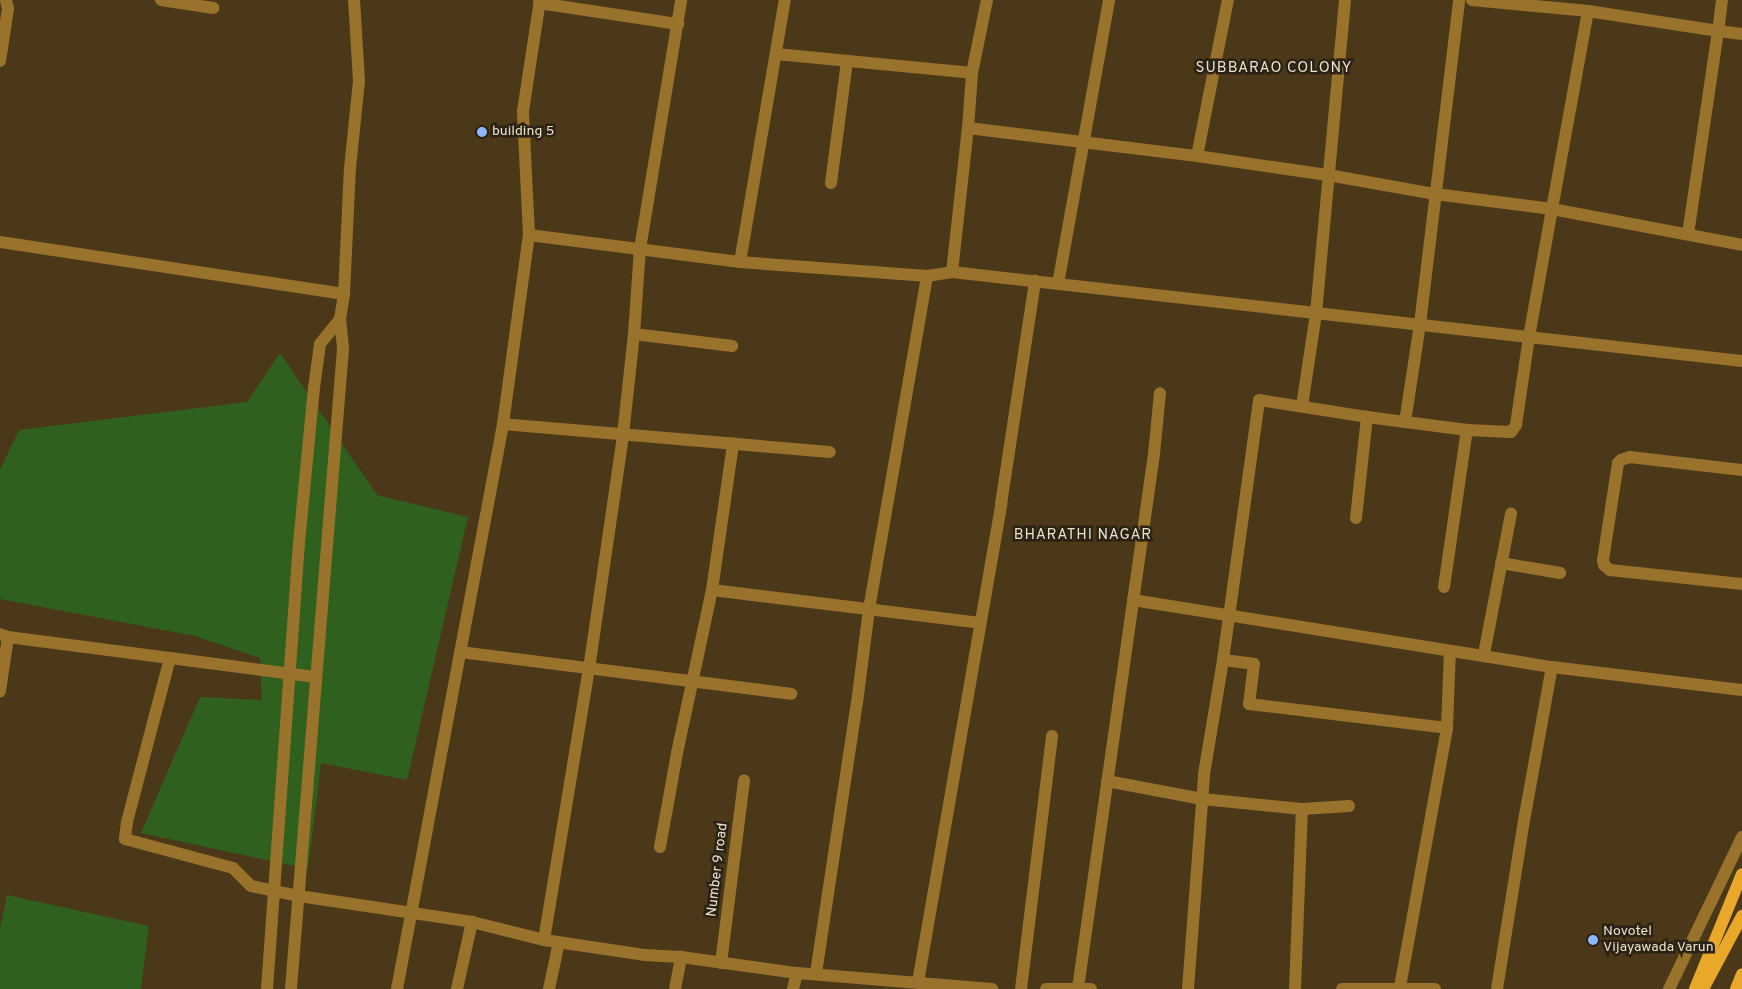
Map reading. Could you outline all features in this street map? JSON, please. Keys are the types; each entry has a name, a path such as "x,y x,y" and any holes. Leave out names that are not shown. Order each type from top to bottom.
{"main road":[{"path":"1695,989 1742,874"},
{"path":"1702,989 1742,916"},
{"path":"1736,989 1742,974"}],"street":[{"path":"0,61 8,9 6,0"},
{"path":"162,0 213,8"},
{"path":"291,989 343,349 340,318 344,294 350,168 359,81 354,0"},
{"path":"544,940 589,669 623,435 634,334 640,249 678,24 680,0"},
{"path":"740,262 785,0"},
{"path":"952,272 968,128 972,73 987,0"},
{"path":"1058,284 1109,0"},
{"path":"1197,156 1228,0"},
{"path":"1302,406 1316,313 1345,0"},
{"path":"1405,422 1420,324 1459,0"},
{"path":"1472,0 1588,12 1742,34"},
{"path":"1688,234 1722,0"},
{"path":"397,989 503,424 529,235 523,111 540,2 678,24"},
{"path":"1188,989 1202,799 1259,400 1467,430 1506,433 1515,430 1528,336 1588,12"},
{"path":"776,54 972,73"},
{"path":"831,183 847,61"},
{"path":"968,128 1197,156 1328,175 1435,194 1552,209 1742,245"},
{"path":"529,235 740,262 927,276 952,272 1742,361"},
{"path":"0,242 344,294"},
{"path":"816,973 857,703 869,609 927,276"},
{"path":"918,982 1001,504 1035,281"},
{"path":"267,989 299,543 315,380 320,344 340,318"},
{"path":"634,334 732,346"},
{"path":"1078,988 1133,600 1160,393"},
{"path":"1356,518 1367,417"},
{"path":"503,424 830,452"},
{"path":"1444,587 1467,430"},
{"path":"660,847 692,681 712,590 733,444"},
{"path":"1742,470 1630,457 1621,460 1618,463 1603,560 1604,565 1610,570 1742,584"},
{"path":"1484,654 1511,514"},
{"path":"1501,563 1560,573"},
{"path":"712,590 980,624"},
{"path":"1133,600 1229,614 1450,652 1484,654 1552,667 1742,690"},
{"path":"0,692 4,636 316,677"},
{"path":"460,652 791,694"},
{"path":"1400,987 1447,728 1450,652"},
{"path":"170,658 127,822 125,840 234,868 251,886 299,896 472,922 544,940 644,955 797,973 816,973 992,989"},
{"path":"1223,660 1254,664 1249,704 1447,728"},
{"path":"1497,989 1525,815 1552,667"},
{"path":"1021,989 1052,736"},
{"name":"Number 9 road","path":"722,963 744,780"},
{"path":"1107,781 1202,799 1302,809 1349,806"},
{"path":"1295,989 1302,809"},
{"path":"1669,989 1742,837"},
{"path":"458,989 472,922"},
{"path":"549,989 559,942"},
{"path":"675,989 681,958"},
{"path":"793,989 797,973"},
{"path":"1342,989 1400,987 1435,989"},
{"path":"1053,989 1091,989"}],"green space":[{"path":"280,353 377,495 468,517 407,780 321,763 308,869 141,833 200,697 262,700 260,658 195,636 0,599 0,470 19,430 247,402"},
{"path":"7,895 149,926 141,989 0,989 0,930"}],"place":[{"name":"building 5","path":"482,132"},
{"name":"Novotel Vijayawada Varun","path":"1593,940"}],"district":[{"name":"SUBBARAO COLONY","path":"1274,69"},
{"name":"BHARATHI NAGAR","path":"1083,536"}]}
